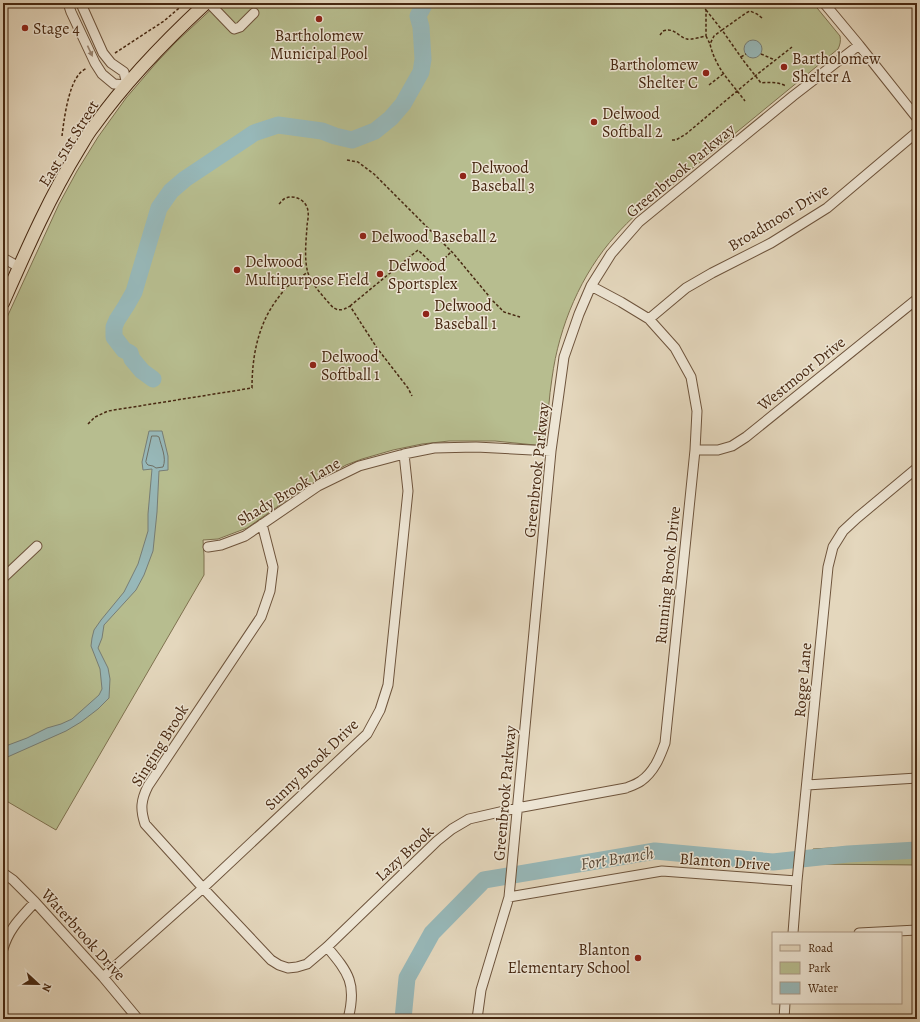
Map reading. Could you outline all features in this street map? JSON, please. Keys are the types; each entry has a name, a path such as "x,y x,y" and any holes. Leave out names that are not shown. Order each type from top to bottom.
{"main road":[{"name":"East 51st Street","path":"3,303 45,211 70,164 93,126 166,41 206,3"}],"street":[{"path":"68,3 95,63 102,74 114,84 127,85 124,72 111,63 103,53 82,3"},
{"path":"209,3 234,29 240,27 254,13"},
{"path":"824,3 917,118"},
{"path":"75,21 86,15"},
{"name":"Greenbrook Parkway","path":"477,1019 481,990 509,897 551,451 564,357 579,314 591,286 611,254 639,222 859,45"},
{"name":"Broadmoor Drive","path":"650,319 686,288 771,243 827,208 917,132"},
{"path":"3,258 19,267"},
{"name":"Running Brook Drive","path":"517,808 626,788 641,781 652,771 660,757 665,743 695,450 697,411 691,377 675,348 650,319 591,286"},
{"name":"Westmoor Drive","path":"695,450 718,450 732,446 746,437 917,299"},
{"name":"Shady Brook Lane","path":"208,546 221,545 245,536 318,486 359,466 434,448 469,447 551,451"},
{"name":"Sunny Brook Drive","path":"103,977 203,888 367,734 380,710 388,685 408,491 404,454"},
{"name":"Rogge Lane","path":"793,932 798,866 828,567 833,547 843,531 917,468"},
{"name":"Singing Brook","path":"262,524 273,568 270,591 261,616 148,786 143,795 141,805 142,815 145,824 271,960 288,968 297,967 307,964 327,946"},
{"path":"3,578 37,546"},
{"path":"807,785 917,778"},
{"name":"Lazy Brook","path":"327,946 437,841 452,829 469,820 517,808"},
{"name":"Blanton Drive","path":"509,897 662,871 797,881"},
{"name":"Waterbrook Drive","path":"3,873 13,880 35,902 103,977 138,1019"},
{"path":"3,948 12,927 35,902"},
{"path":"878,932 917,930"},
{"path":"327,946 348,975 352,989 351,1007 348,1019"},
{"path":"784,1019 785,1004"}],"path":[{"path":"111,55 164,21 186,3"},
{"path":"701,3 761,83 776,82 786,86"},
{"path":"706,10 706,36 715,61 723,74 745,101"},
{"path":"710,44 714,36 746,12 750,11 762,18"},
{"path":"660,35 663,31 673,30 687,39 706,36"},
{"path":"672,140 676,140 686,134 792,47"},
{"path":"741,57 746,54"},
{"path":"761,54 775,60"},
{"path":"62,136 67,105 75,81 80,73 91,65"},
{"path":"709,85 723,74"},
{"path":"347,160 358,162 374,174 452,251 493,301 504,312 520,317"},
{"path":"279,204 287,198 296,197 303,201 307,207 309,211 306,251 308,272 316,288 332,307 339,310 343,310 350,306 418,250 436,268 452,251"},
{"path":"88,424 95,417 108,411 252,388 252,366 258,338 264,320 287,287 308,272"},
{"path":"350,306 378,348 408,388 412,396"}],"green space":[{"path":"218,3 813,3 840,36 840,44 838,49 638,213 621,229 603,250 582,284 566,320 560,339 552,378 546,436 543,442 535,445 495,441 449,441 422,444 393,450 346,465 297,493 247,528 218,539 203,540 204,575 56,830 3,799 3,326 59,204 98,137 126,98 157,62"},
{"path":"917,843 917,865 811,864 813,849"}],"water":[{"path":"753,40 759,43 762,49 759,55 753,58 747,55 744,49 747,43"},
{"path":"149,431 162,431 168,456 168,470 159,471 153,551 144,575 136,590 104,625 102,638 98,648 108,668 110,679 109,698 98,709 66,731 3,759 3,747 72,719 99,695 102,689 100,669 91,646 92,638 94,630 124,592 138,564 148,531 152,469 143,470 142,462"}],"waterway":[{"path":"153,379 142,371 132,359 130,353 124,350 114,337 114,327 134,292 159,208 171,191 185,179 254,133 278,125 322,131 352,140 375,131 391,118 403,104 421,72 423,59 421,27 418,16 425,3"},
{"name":"Fort Branch","path":"403,1019 407,978 432,933 484,880 655,851 773,862 848,854 917,850"}],"place":[{"name":"Bartholomew Municipal Pool","path":"319,19"},
{"name":"Stage 4","path":"25,28"},
{"name":"Bartholomew Shelter A","path":"784,67"},
{"name":"Bartholomew Shelter C","path":"706,73"},
{"name":"Delwood Softball 2","path":"594,122"},
{"name":"Delwood Baseball 3","path":"463,176"},
{"name":"Delwood Baseball 2","path":"363,236"},
{"name":"Delwood Multipurpose Field","path":"237,270"},
{"name":"Delwood Sportsplex","path":"380,274"},
{"name":"Delwood Baseball 1","path":"426,314"},
{"name":"Delwood Softball 1","path":"313,365"},
{"name":"Blanton Elementary School","path":"638,958"}]}
